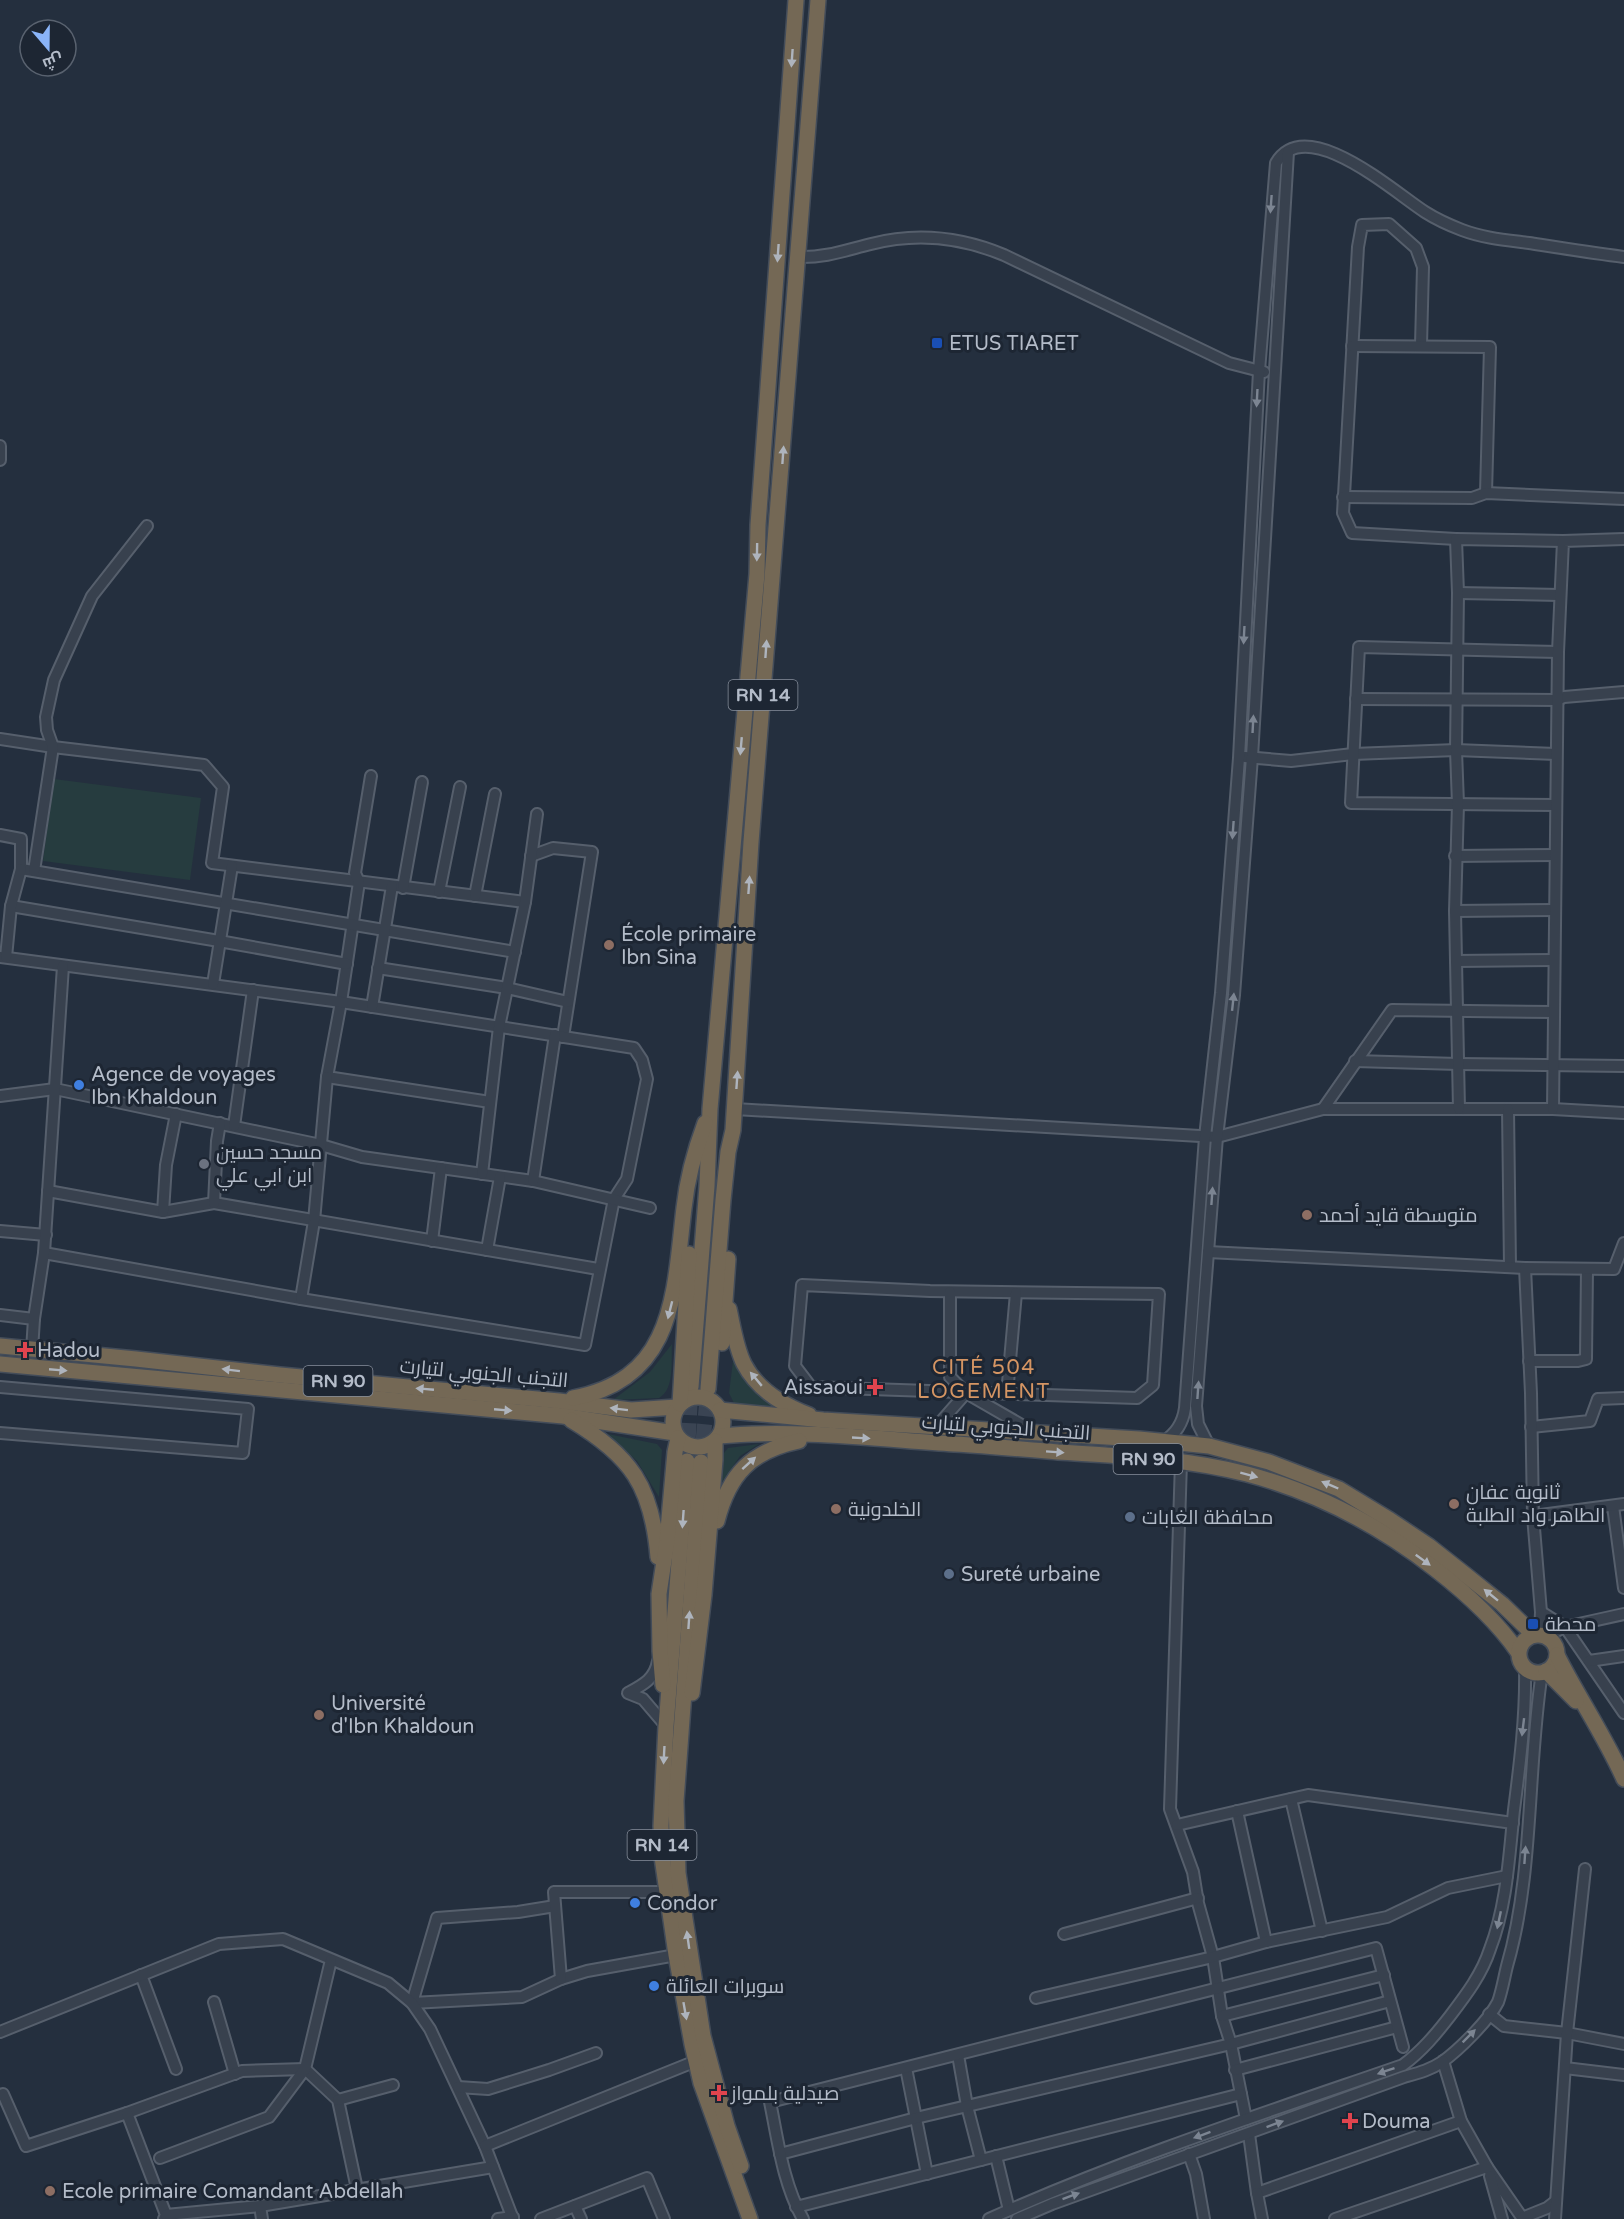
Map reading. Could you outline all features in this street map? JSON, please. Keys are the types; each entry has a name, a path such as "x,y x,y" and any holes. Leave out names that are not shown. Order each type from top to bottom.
{"highway":[{"name":"RN 14","path":"692,1387 707,1186 710,1109 754,598 796,0"},
{"name":"RN 14","path":"708,1389 723,1200 735,1109 751,842 818,0"},
{"path":"758,525 777,526"},
{"path":"710,1109 691,1220 678,1405 672,1420 677,1435 684,1443 699,1447 717,1439"},
{"path":"673,1726 660,1652 657,1550 653,1516 638,1479 625,1462 607,1444 561,1408 611,1387 633,1372 663,1332 671,1310 684,1205 698,1141 710,1109"},
{"path":"673,1726 693,1690 704,1595 717,1439 723,1423 718,1406 726,1296 733,1130"},
{"path":"726,1296 744,1364 757,1381 777,1399 822,1428"},
{"name":"التجنب الجنوبي لتيارت","path":"0,1346 561,1408 677,1435"},
{"name":"التجنب الجنوبي لتيارت","path":"0,1364 561,1408 631,1410 678,1405"},
{"path":"678,1405 688,1398 697,1396 707,1398 718,1406"},
{"name":"التجنب الجنوبي لتيارت","path":"718,1406 822,1428 1180,1462 1246,1474 1274,1482 1351,1514 1395,1540 1459,1587 1492,1620 1518,1652"},
{"name":"التجنب الجنوبي لتيارت","path":"717,1439 822,1428 936,1426 1209,1446 1269,1462 1339,1489 1429,1546 1540,1635"},
{"path":"704,1595 721,1506 738,1473 753,1458 771,1448 822,1428"},
{"path":"659,1594 677,1435"},
{"name":"RN 14","path":"694,1461 673,1726 661,1826 666,1892 696,2061 722,2144 750,2219"},
{"path":"1557,1655 1554,1665 1544,1672 1536,1673 1525,1668 1518,1652 1525,1639 1540,1635 1555,1644 1557,1655 1605,1740 1624,1779"},
{"path":"1544,1672 1588,1713"},
{"name":"RN 14","path":"673,1726 677,1863 696,1994 704,2036 727,2126 762,2219"}],"street":[{"path":"1163,1443 1176,1431 1184,1414 1205,1137 1221,993 1239,758 1259,371 1273,175 1276,163 1280,156 1288,152 1299,147 1311,146 1356,164 1426,212 1449,225 1473,234 1624,257"},
{"path":"1209,1446 1200,1430 1196,1412 1217,1137 1234,995 1252,757 1288,152"},
{"path":"1422,345 1423,267 1416,248 1389,224 1362,225 1358,247 1342,513 1352,533 1456,539 1563,541 1624,539"},
{"path":"798,257 836,254 903,237 938,237 972,243 1004,255 1229,363 1274,373"},
{"path":"1352,346 1490,347 1486,493"},
{"path":"0,446 0,460"},
{"path":"1344,497 1472,498 1486,493 1624,500"},
{"path":"34,871 53,747 47,730 46,717 54,680 92,596 147,526"},
{"path":"1456,539 1458,804 1455,911 1459,1109"},
{"path":"1553,1109 1556,754 1563,541"},
{"path":"1458,593 1560,595"},
{"path":"1246,599 1260,600"},
{"path":"1556,805 1351,803 1359,647 1558,652"},
{"path":"1356,699 1557,700 1564,697 1624,692"},
{"path":"0,739 204,765 223,787 212,863 525,902"},
{"path":"1239,758 1291,760 1353,754 1456,750 1556,754"},
{"path":"302,1299 314,1221 327,1077 359,882 355,873 371,776"},
{"path":"372,1006 385,929 398,887 422,782"},
{"path":"439,892 460,788"},
{"path":"475,896 495,794"},
{"path":"482,1174 499,1026 525,902 537,814"},
{"path":"0,835 21,839 21,869 10,906 3,957 372,1006 634,1048 642,1060 647,1079 627,1179 614,1198 598,1269 585,1346 44,1253"},
{"path":"531,856 553,848 592,852 568,1002 559,1036 533,1181"},
{"path":"1455,856 1555,855"},
{"path":"213,984 232,866"},
{"path":"21,869 515,951"},
{"path":"1228,902 1241,903"},
{"path":"10,906 219,940 347,964"},
{"path":"1455,911 1555,910"},
{"path":"1456,961 1554,960"},
{"path":"32,1350 34,1319 44,1253 63,966"},
{"path":"378,968 507,988 568,1002"},
{"path":"234,1126 253,990"},
{"path":"1323,1109 1392,1010 1554,1012"},
{"path":"1355,1061 1624,1066"},
{"path":"327,1077 490,1102"},
{"path":"0,1096 55,1089 321,1145 362,1157 533,1181 650,1208"},
{"path":"735,1109 1205,1137 1217,1137 1323,1109 1553,1109 1624,1113"},
{"path":"1508,1109 1510,1267"},
{"path":"162,1212 166,1165 176,1114"},
{"path":"214,1203 220,1123"},
{"path":"432,1241 441,1168"},
{"path":"487,1250 500,1177"},
{"path":"48,1191 162,1212 214,1203 598,1269"},
{"path":"0,1231 45,1235"},
{"path":"1208,1252 1525,1268 1614,1269 1624,1243"},
{"path":"1525,1268 1533,1516 1541,1612 1540,1635 1624,1614"},
{"path":"1529,1361 1586,1359 1587,1269"},
{"path":"802,1285 950,1292 1159,1294 1154,1385 1137,1398 811,1387 795,1366 802,1285"},
{"path":"950,1292 950,1377 966,1393 1035,1432"},
{"path":"1007,1394 1016,1293"},
{"path":"0,1315 34,1319"},
{"path":"0,1387 248,1409 243,1453 0,1433"},
{"path":"936,1426 966,1393"},
{"path":"1531,1427 1590,1421 1598,1399 1624,1398"},
{"path":"1180,1462 1170,1809 1192,1872 1213,1957 1222,2016 1231,2044 1246,2119"},
{"path":"1533,1516 1619,1505 1624,1588"},
{"path":"1541,1612 1565,1627 1620,1703 1624,1713"},
{"path":"660,1652 656,1671 652,1677 647,1683 628,1693 643,1699 673,1726"},
{"path":"1589,1661 1624,1656"},
{"path":"989,2219 1057,2188 1403,2065 1418,2054 1466,1996 1490,1951 1498,1924 1507,1876 1513,1823 1524,1717 1525,1668"},
{"path":"1017,2219 1189,2154 1425,2071 1443,2061 1482,2023 1497,2002 1514,1943 1521,1900 1530,1782 1544,1672"},
{"path":"1177,1825 1308,1795 1513,1823"},
{"path":"1291,1799 1322,1931"},
{"path":"1237,1811 1266,1942"},
{"path":"1554,2219 1567,2033 1585,1869"},
{"path":"1036,1998 1213,1957 1266,1942 1387,1917 1448,1888 1507,1876"},
{"path":"561,1979 554,1892 666,1892"},
{"path":"1064,1934 1198,1898"},
{"path":"412,2003 437,1918 518,1912 555,1906"},
{"path":"0,2032 219,1944 283,1939 388,1983 412,2003 430,2029 458,2087 485,2146 513,2218 498,2219"},
{"path":"803,2219 796,2207 780,2154 770,2102 1376,1948 1402,2047"},
{"path":"412,2003 522,1997 561,1979 587,1971 676,1955"},
{"path":"160,2158 268,2117 305,2069 331,1960"},
{"path":"141,1975 176,2068"},
{"path":"1222,2016 1384,1975"},
{"path":"780,2154 916,2118 1231,2044 1390,2001"},
{"path":"214,2002 235,2074"},
{"path":"1489,2014 1504,2026 1567,2033 1624,2044"},
{"path":"1235,2070 1397,2027"},
{"path":"458,2087 488,2089 596,2053"},
{"path":"958,2055 967,2106 981,2160"},
{"path":"485,2146 696,2061"},
{"path":"1443,2061 1461,2121 1487,2167 1521,2216"},
{"path":"906,2068 927,2174"},
{"path":"1565,2068 1624,2075"},
{"path":"3,2094 26,2146 242,2072 305,2069 338,2100 357,2189"},
{"path":"338,2100 393,2085"},
{"path":"796,2207 1241,2094"},
{"path":"127,2113 165,2217 260,2206 493,2167"},
{"path":"1257,2193 1461,2121"},
{"path":"1249,2134 1262,2219"},
{"path":"1189,2154 1196,2174 1204,2219"},
{"path":"996,2156 1009,2210"},
{"path":"1487,2167 1502,2218 1521,2216 1547,2208 1556,2201"},
{"path":"1335,2219 1487,2167"},
{"path":"541,2219 647,2178 664,2219"},
{"path":"260,2206 262,2219"},
{"path":"575,2206 580,2219"}],"green space":[{"path":"54,779 201,798 190,880 43,861"},
{"path":"672,1344 670,1381 664,1394 659,1398 613,1400 650,1372"},
{"path":"734,1353 756,1391 780,1411 734,1403 729,1393"},
{"path":"608,1434 657,1444 662,1450 659,1497 637,1461"},
{"path":"759,1444 740,1456 722,1482 724,1453 728,1448"}],"tunnel":[{"path":"687,1461 691,1387"},
{"path":"701,1462 708,1389"}],"place":[{"name":"ETUS TIARET","path":"937,343"},
{"name":"École primaire Ibn Sina","path":"609,945"},
{"name":"Agence de voyages Ibn Khaldoun","path":"79,1085"},
{"name":"مسجد حسين ابن ابي علي","path":"204,1164"},
{"name":"متوسطة قايد أحمد","path":"1307,1215"},
{"name":"Hadou","path":"25,1350"},
{"name":"Aissaoui","path":"875,1387"},
{"name":"ثانوية عفان الطاهر واد الطلبة","path":"1454,1504"},
{"name":"الخلدونية","path":"836,1509"},
{"name":"محافظة الغابات","path":"1130,1517"},
{"name":"Sureté urbaine","path":"949,1574"},
{"name":"محطة","path":"1533,1624"},
{"name":"Université d'Ibn Khaldoun","path":"319,1715"},
{"name":"Condor","path":"635,1903"},
{"name":"سوبرات العائلة","path":"654,1986"},
{"name":"صيدلية بلمواز","path":"719,2093"},
{"name":"Douma","path":"1350,2121"},
{"name":"Ecole primaire Comandant Abdellah","path":"50,2191"}],"district":[{"name":"CITÉ 504 LOGEMENT","path":"984,1379"}]}
